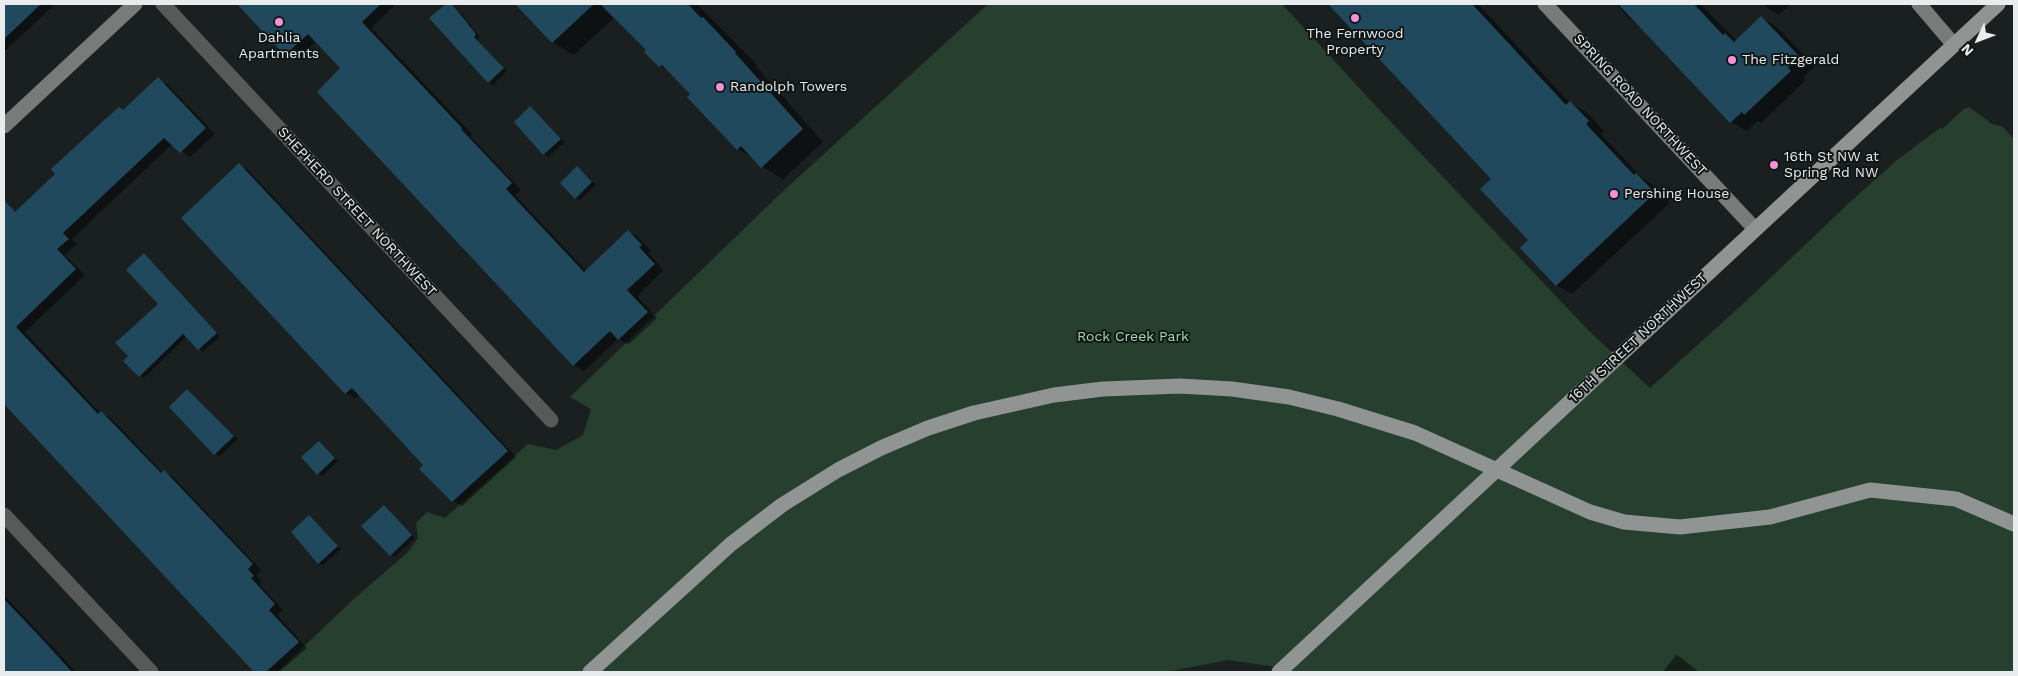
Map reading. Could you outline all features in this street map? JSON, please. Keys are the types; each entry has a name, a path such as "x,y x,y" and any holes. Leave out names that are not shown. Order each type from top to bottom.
{"main road":[{"name":"16TH STREET NORTHWEST","path":"1279,672 1998,4"},
{"path":"590,672 750,528 790,499 838,470 881,448 928,428 974,413 1039,398 1103,389 1152,386 1215,387 1262,392 1338,409 1415,434 1590,512 1624,522 1680,526 1770,517 1870,490 1956,498 2014,524"}],"street":[{"path":"4,126 135,4"},
{"name":"SHEPHERD STREET NORTHWEST","path":"162,4 551,420"},
{"name":"SPRING ROAD NORTHWEST","path":"1545,4 1755,229"},
{"path":"1919,4 1954,45"},
{"path":"4,515 151,672"}],"green space":[{"name":"Rock Creek Park","path":"988,4 1282,4 1589,331 1650,388 1897,160 1940,128 1942,129 1964,109 1969,107 1992,124 2003,127 2014,139 2014,672 1286,672 1283,668 1228,660 1166,672 277,672 357,596 408,552 418,538 416,523 427,512 445,518 528,444 556,450 583,435 591,409 570,397 780,194"}],"building":[{"path":"4,4 41,4 4,39"},
{"path":"237,4 381,4 362,22 512,183 506,189 584,272 628,230 642,245 639,247 655,264 627,290 648,312 618,340 610,331 573,366 317,92 340,68 308,34 286,54 281,51"},
{"path":"446,4 452,4 476,34 474,37 504,68 488,83 429,18"},
{"path":"515,4 594,4 552,43"},
{"name":"Randolph Towers","path":"600,4 688,4 736,52 803,129 761,168 741,146 737,150 687,97 690,94 662,65 659,67 644,52 646,50"},
{"path":"1328,4 1472,4 1566,105 1570,101 1589,121 1586,124 1634,175 1636,173 1655,193 1556,286 1520,248 1528,240 1480,189 1491,179"},
{"name":"The Fitzgerald","path":"1618,4 1694,4 1723,35 1725,33 1734,42 1761,16 1800,57 1788,68 1791,71 1744,115 1742,112 1730,123"},
{"path":"158,77 206,128 180,153 164,138 63,233 69,239 57,249 76,269 16,327 98,414 101,411 161,473 164,470 253,564 248,569 254,576 251,578 275,604 269,610 299,642 266,672 254,672 4,404 4,200 15,212 55,174 51,169 119,107 123,110"},
{"path":"530,106 561,139 543,155 514,122"},
{"path":"239,163 508,451 452,502 419,469 423,465 352,388 345,394 181,218"},
{"path":"577,166 592,182 575,199 560,183"},
{"path":"144,253 217,333 198,350 183,334 139,377 123,361 128,356 115,343 158,304 126,270"},
{"path":"187,389 234,436 214,455 169,407"},
{"path":"319,441 335,458 317,475 301,457"},
{"path":"384,505 412,535 390,556 361,526"},
{"path":"309,515 338,546 318,564 291,532"},
{"path":"4,599 44,641 72,672 4,672"}],"place":[{"name":"The Fernwood Property","path":"1355,18"},
{"name":"Dahlia Apartments","path":"279,22"},
{"name":"The Fitzgerald","path":"1732,60"},
{"name":"Randolph Towers","path":"720,87"},
{"name":"16th St NW at Spring Rd NW","path":"1774,165"},
{"name":"Pershing House","path":"1614,194"}]}
